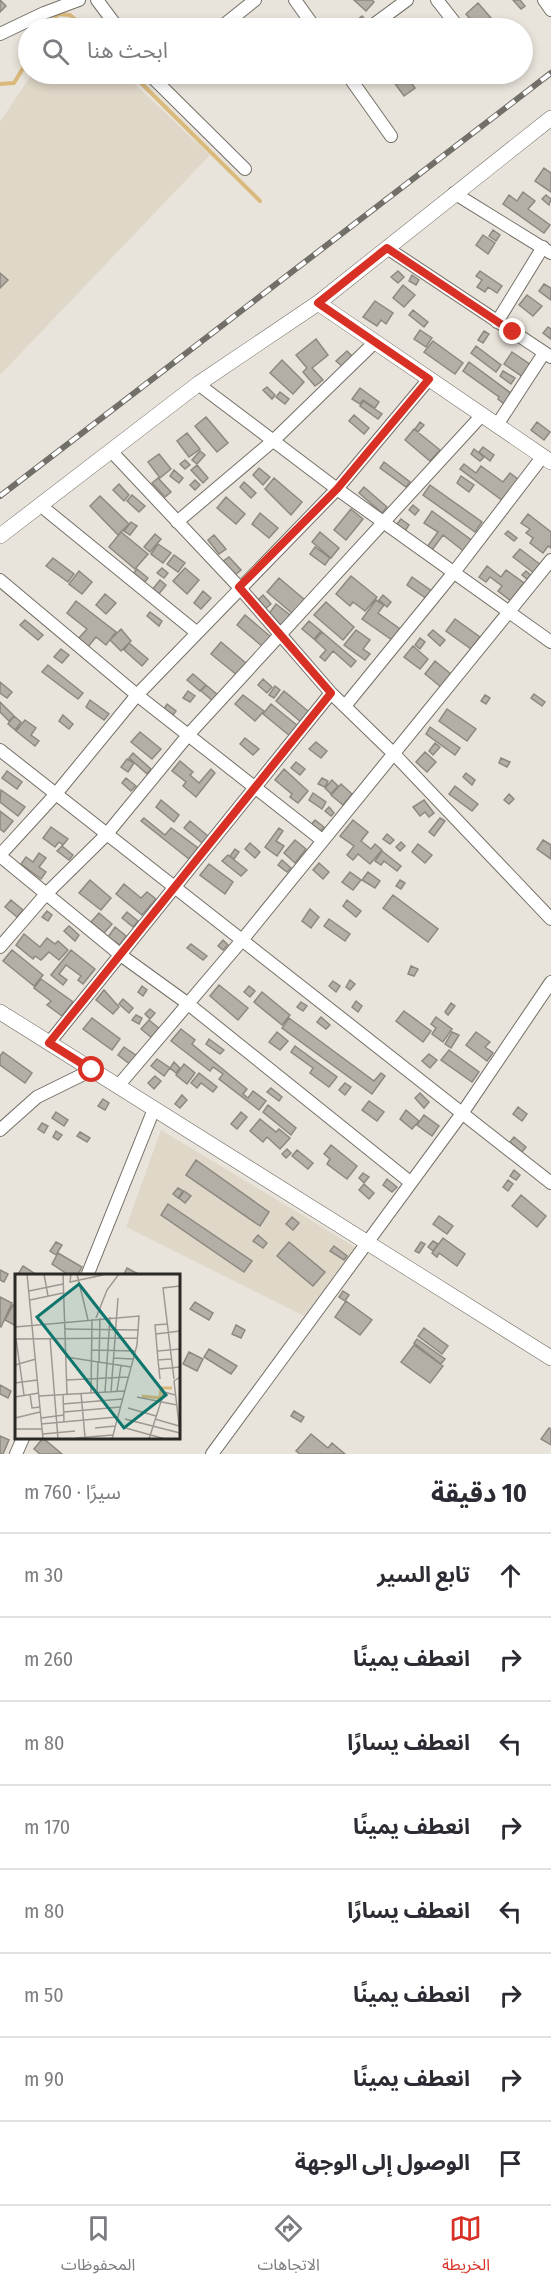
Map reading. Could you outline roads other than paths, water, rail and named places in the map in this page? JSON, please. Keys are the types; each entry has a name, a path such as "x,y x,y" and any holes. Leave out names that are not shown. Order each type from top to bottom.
{"street":[{"path":"34,18 79,0"},
{"path":"97,0 110,18"},
{"path":"232,18 255,0"},
{"path":"295,0 308,18"},
{"path":"383,18 407,0"},
{"path":"437,0 451,18"},
{"path":"544,0 551,10"},
{"path":"0,34 18,25"},
{"path":"158,84 244,169"},
{"path":"353,84 391,136"},
{"path":"0,536 198,384 318,303 454,194 547,126"},
{"path":"454,194 547,250 497,321"},
{"path":"387,248 548,355 497,425"},
{"path":"318,303 547,459 345,706"},
{"path":"177,522 273,440 375,342"},
{"path":"410,1182 187,1003 122,956 0,856 55,795 137,695 239,587 337,489 429,379"},
{"path":"198,384 337,489 455,571 551,642"},
{"path":"0,947 46,894 106,835 189,734 482,414"},
{"path":"111,451 239,587 331,693 394,754 551,919"},
{"path":"40,505 196,632"},
{"path":"118,1086 243,939 551,560"},
{"path":"0,580 137,695 322,840"},
{"path":"49,1043 122,956 253,787 331,693"},
{"path":"0,750 551,1183"},
{"path":"212,1454 463,1112 551,982"},
{"path":"0,1012 551,1358"},
{"path":"0,1130 37,1097 92,1070"},
{"path":"87,1274 154,1109"},
{"path":"16,1454 21,1439"}],"waterway":[{"path":"55,18 58,14 70,15 73,18"},
{"path":"0,84 14,83 18,76"},
{"path":"142,84 260,201"}],"railway":[{"path":"0,496 551,73"}]}
